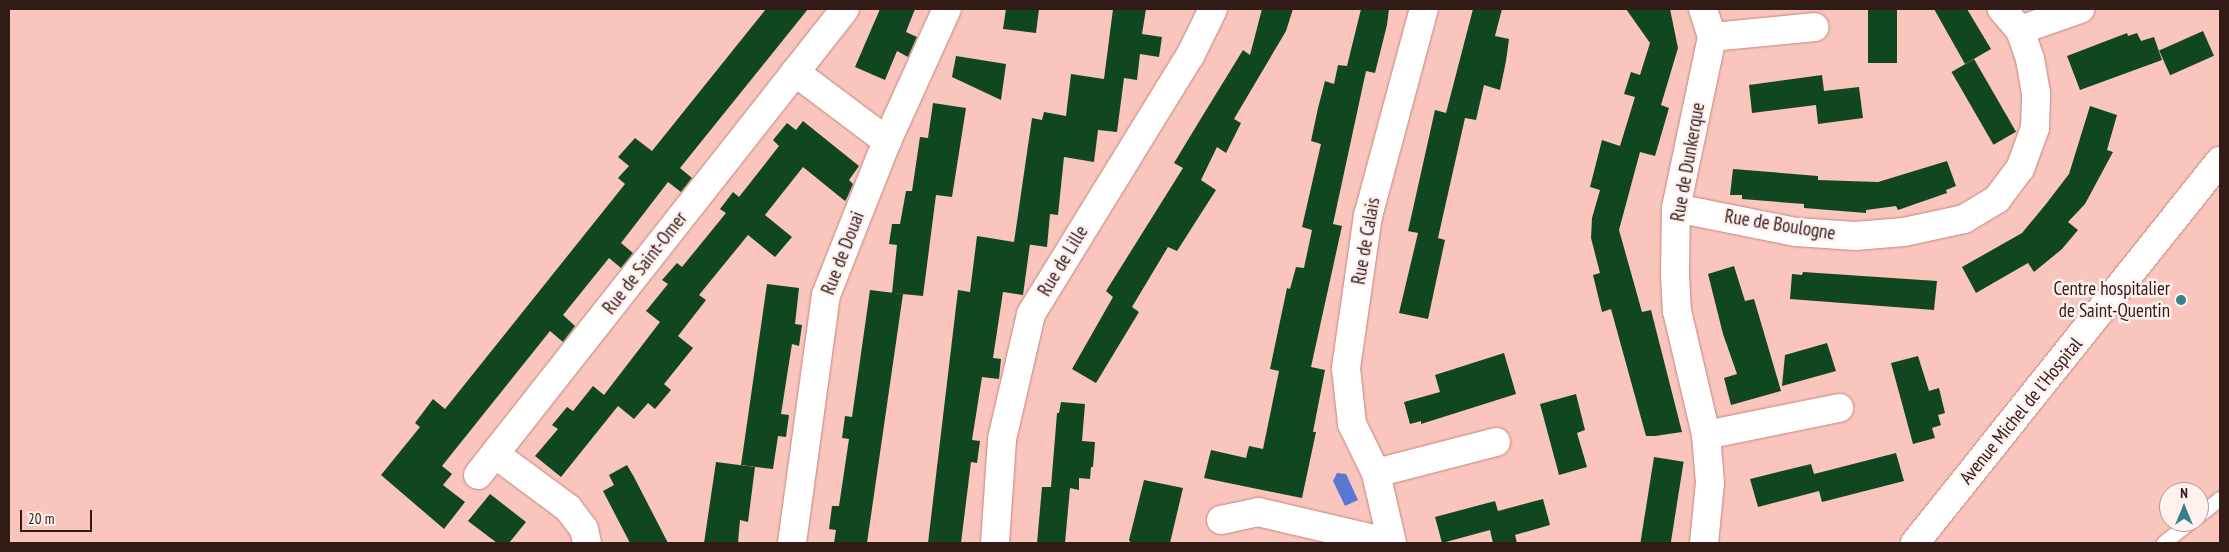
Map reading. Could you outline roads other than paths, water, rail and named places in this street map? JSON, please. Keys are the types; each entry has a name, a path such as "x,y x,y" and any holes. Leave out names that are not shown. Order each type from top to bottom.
{"street":[{"name":"Rue de Saint-Omer","path":"478,475 845,9"},
{"name":"Rue de Douai","path":"792,543 826,295 887,140 947,9"},
{"name":"Rue de Lille","path":"995,543 1002,439 1031,314 1190,56 1213,9"},
{"name":"Rue de Calais","path":"1221,520 1258,512 1391,543 1376,473 1352,424 1346,368 1368,216 1424,9"},
{"name":"Rue de Dunkerque","path":"1704,9 1712,37 1676,208 1677,311 1706,435 1710,484 1704,543"},
{"name":"Rue de Boulogne","path":"1676,208 1796,232 1855,236 1904,232 1964,219 1997,199 2020,169 2035,128 2036,93 2020,30 2002,9"},
{"path":"2020,30 2080,9"},
{"path":"1712,37 1815,27"},
{"path":"795,72 887,140"},
{"name":"Avenue Michel de l'Hospital","path":"1915,543 2220,161"},
{"path":"1706,435 1839,408"},
{"path":"1376,473 1496,442"},
{"path":"495,454 568,508 584,529 587,543"}],"lane":[{"path":"2209,508 2220,499"},
{"path":"2164,543 2178,532"}],"water":[{"path":"1337,473 1346,474 1358,500 1345,506 1333,481"}],"place":[{"name":"Centre hospitalier de Saint-Quentin","path":"2181,300"}]}
